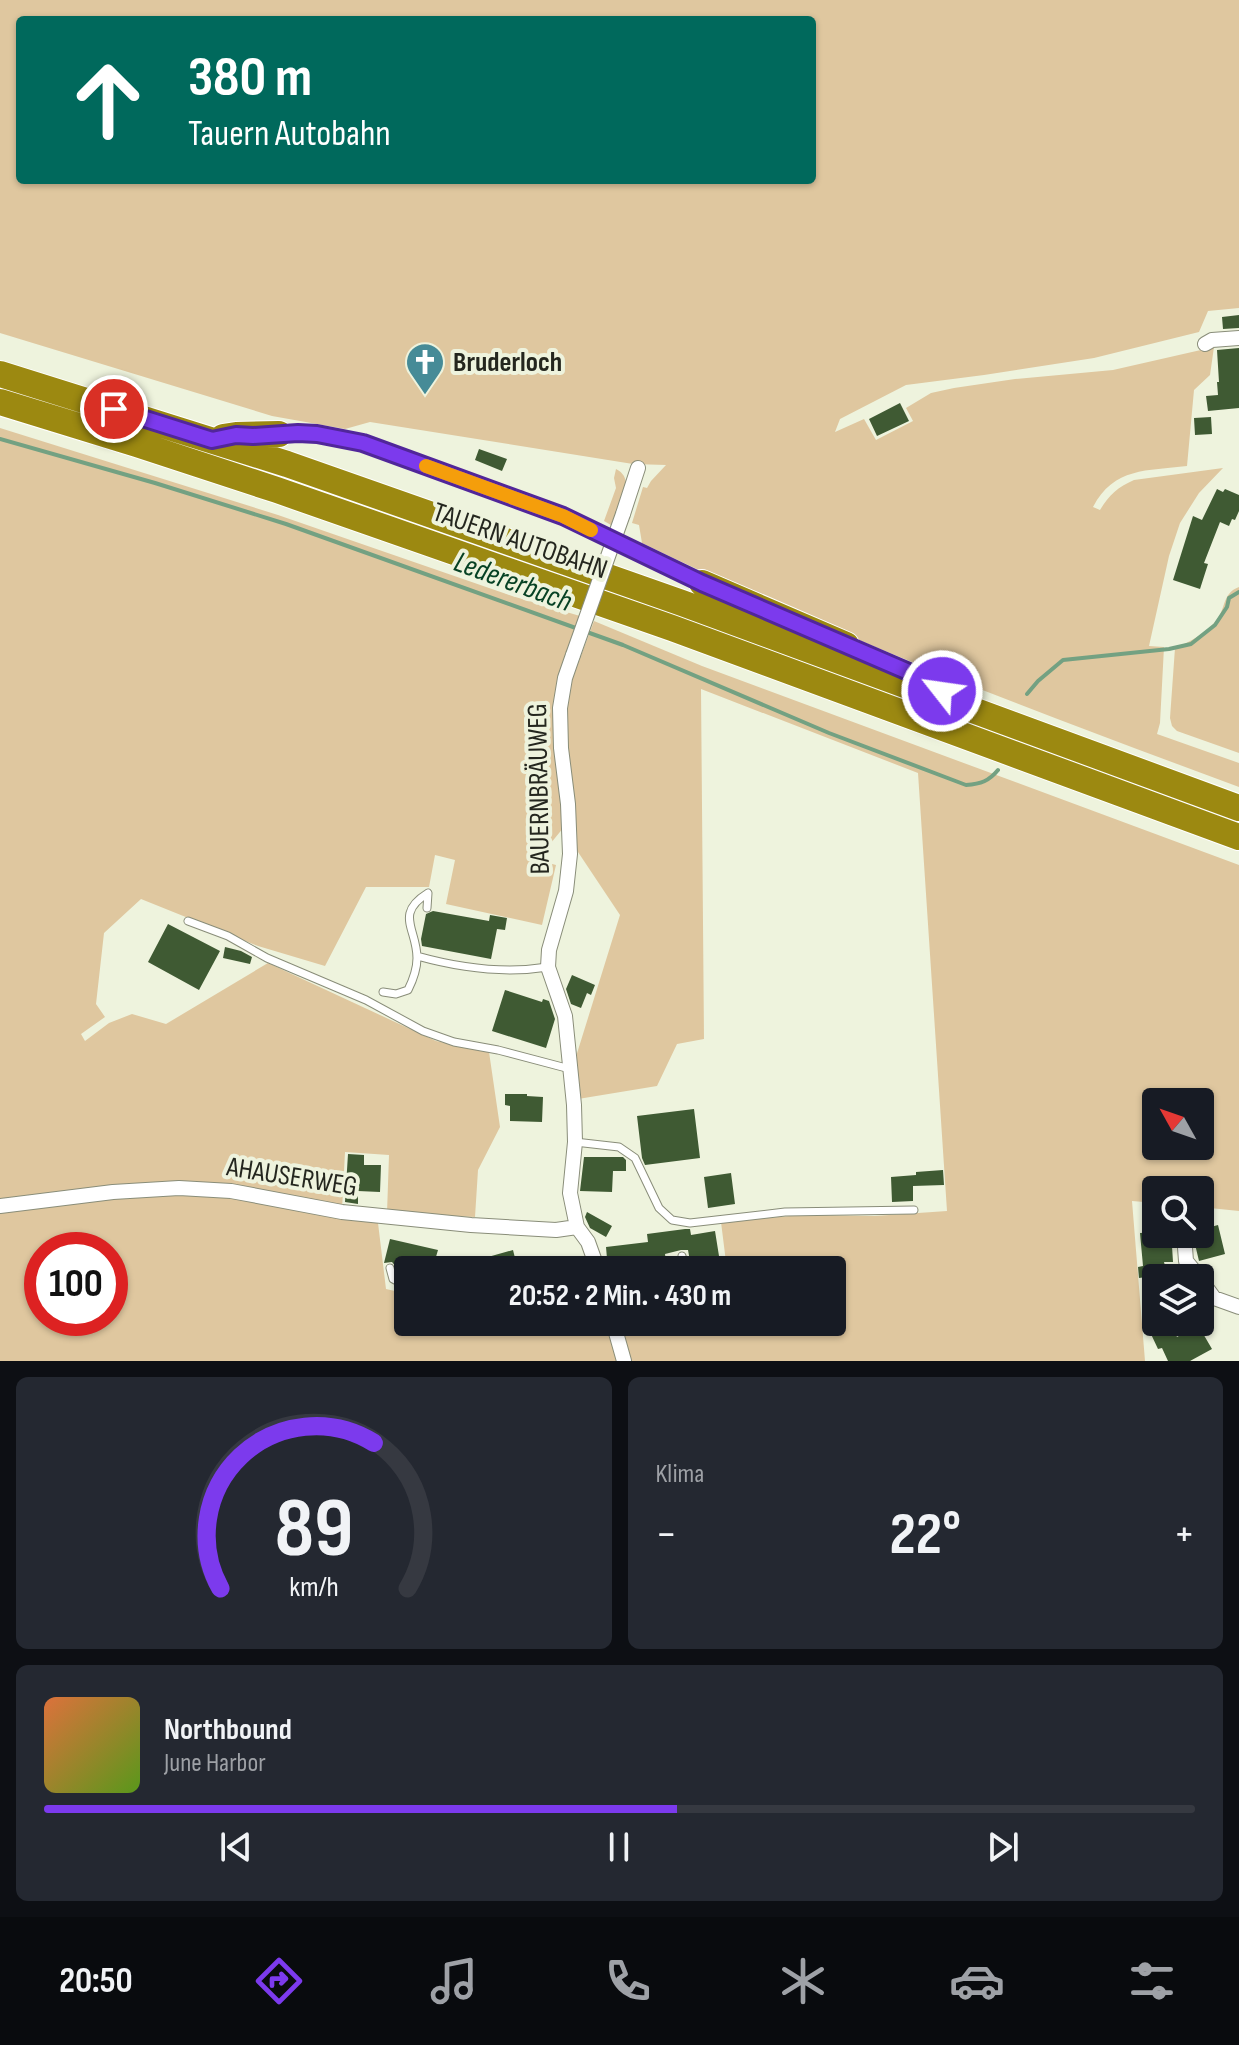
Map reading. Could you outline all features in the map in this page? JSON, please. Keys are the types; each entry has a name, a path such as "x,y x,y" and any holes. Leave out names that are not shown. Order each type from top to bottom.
{"highway":[{"name":"TAUERN AUTOBAHN","path":"0,374 302,469 653,592 1239,808"},
{"name":"TAUERN AUTOBAHN","path":"0,402 277,490 628,613 1239,837"},
{"path":"212,440 236,435 279,434"},
{"path":"702,583 918,676 966,707"}],"street":[{"path":"1205,344 1212,340 1239,338"},
{"name":"BAUERNBRÄUWEG","path":"593,1256 577,1227 570,1193 575,1142 565,1016 548,967 549,950 566,891 570,854 560,708 565,678 638,468"},
{"name":"AHAUSERWEG","path":"0,1206 113,1192 179,1188 231,1191 342,1212 471,1225 556,1230 577,1227"},
{"path":"1214,1298 1239,1307"},
{"path":"617,1336 624,1361"}],"lane":[{"path":"279,434 317,434 363,443 563,516 702,583"},
{"path":"383,992 396,994 408,990 414,979 417,956 409,922 410,911 415,901 428,893 427,908"},
{"path":"188,921 228,936 267,958 366,1000 423,1031 454,1042 570,1069"},
{"path":"417,956 451,966 524,971 548,967"},
{"path":"575,1142 619,1147 635,1158 659,1208 672,1220 690,1223 785,1212 914,1210"},
{"path":"390,1268 394,1280"}],"shaded area":[{"path":"0,0 1239,0 1239,308 1208,311 1199,332 1094,358 906,385 840,419 835,432 864,419 876,440 913,421 906,408 931,393 1015,379 1113,370 1214,347 1210,375 1194,390 1187,466 1133,473 1121,478 1101,494 1093,507 1100,510 1114,492 1134,480 1223,468 1199,493 1180,523 1169,556 1149,646 1164,647 1157,734 1239,763 1239,787 863,642 642,543 639,525 632,523 643,487 647,488 666,465 633,464 370,422 345,429 272,416 0,333"},
{"path":"0,428 278,515 512,596 580,616 557,684 564,827 537,860 556,865 542,925 446,904 455,860 435,855 429,887 366,887 325,966 258,946 141,899 104,933 96,1004 105,1017 81,1034 85,1041 109,1023 132,1014 166,1024 268,963 436,1041 489,1052 500,1127 478,1170 475,1217 387,1213 389,1155 345,1152 342,1210 223,1187 0,1201"},
{"path":"616,469 622,474 626,487 611,525 604,521 616,488"},
{"path":"1239,587 1239,753 1177,731 1170,718 1175,648 1210,628 1227,596"},
{"path":"594,621 702,666 1239,865 1239,1211 1214,1208 1214,1176 1142,1176 1142,1202 1132,1201 1145,1361 628,1361 625,1336 846,1336 846,1256 725,1256 721,1222 801,1215 875,1216 947,1211 918,773 701,689 704,1039 677,1044 657,1086 578,1099 574,1063 620,915 574,846 565,721 569,688"},
{"path":"134,1194 212,1194 378,1223 386,1289 394,1291 394,1336 612,1336 619,1361 0,1361 0,1210"}],"building":[{"path":"1239,315 1239,328 1223,329 1222,317"},
{"path":"1239,348 1239,408 1208,411 1206,396 1218,395 1217,350"},
{"path":"900,403 909,421 877,436 869,419"},
{"path":"1211,417 1212,434 1195,435 1194,418"},
{"path":"479,449 507,459 502,471 475,460"},
{"path":"1217,489 1239,495 1239,511 1229,526 1220,522 1204,563 1208,564 1200,589 1173,580 1193,516 1202,520"},
{"path":"531,846 548,850 546,861 529,858"},
{"path":"433,911 489,921 490,915 507,918 505,930 497,929 491,959 422,946 426,914"},
{"path":"168,924 220,951 199,990 148,962"},
{"path":"225,947 252,957 250,964 223,958"},
{"path":"572,975 595,985 591,995 587,993 581,1008 571,1004 566,989"},
{"path":"505,990 542,1002 543,999 549,1001 555,1019 546,1048 492,1031"},
{"path":"505,1094 543,1097 542,1122 510,1121 510,1106 505,1105"},
{"path":"694,1109 700,1158 645,1165 637,1116"},
{"path":"348,1154 364,1155 364,1165 381,1165 380,1192 358,1191 358,1204 345,1202"},
{"path":"584,1157 623,1157 626,1160 626,1171 613,1171 612,1192 580,1191"},
{"path":"943,1170 944,1185 913,1186 913,1201 892,1202 891,1177"},
{"path":"731,1173 735,1204 708,1208 704,1177"},
{"path":"587,1212 612,1226 606,1237 590,1228 585,1217"},
{"path":"1218,1225 1225,1254 1199,1261 1196,1248 1214,1248 1214,1226"},
{"path":"690,1229 691,1235 715,1231 719,1256 689,1256 688,1250 681,1250 665,1256 607,1256 606,1247 648,1242 647,1234"},
{"path":"1140,1233 1142,1248 1172,1248 1173,1262 1143,1264"},
{"path":"390,1239 438,1250 436,1256 394,1256 394,1264 384,1263"},
{"path":"513,1250 514,1256 492,1256"},
{"path":"1152,1336 1204,1336 1212,1349 1190,1361 1168,1361 1162,1348 1158,1349"}],"waterway":[{"name":"Ledererbach","path":"0,439 286,524 623,645 829,733 966,785 984,781 998,770"},
{"name":"Ledererbach","path":"1027,694 1063,660 1191,644 1215,625 1229,598 1239,592"}],"slow traffic":[{"path":"426,466 563,516 591,530"}],"place":[{"name":"Bruderloch","path":"425,396"}],"route":[{"path":"114,409 212,440 236,435 298,433 363,443 563,516 702,583 918,676 942,691"}]}
